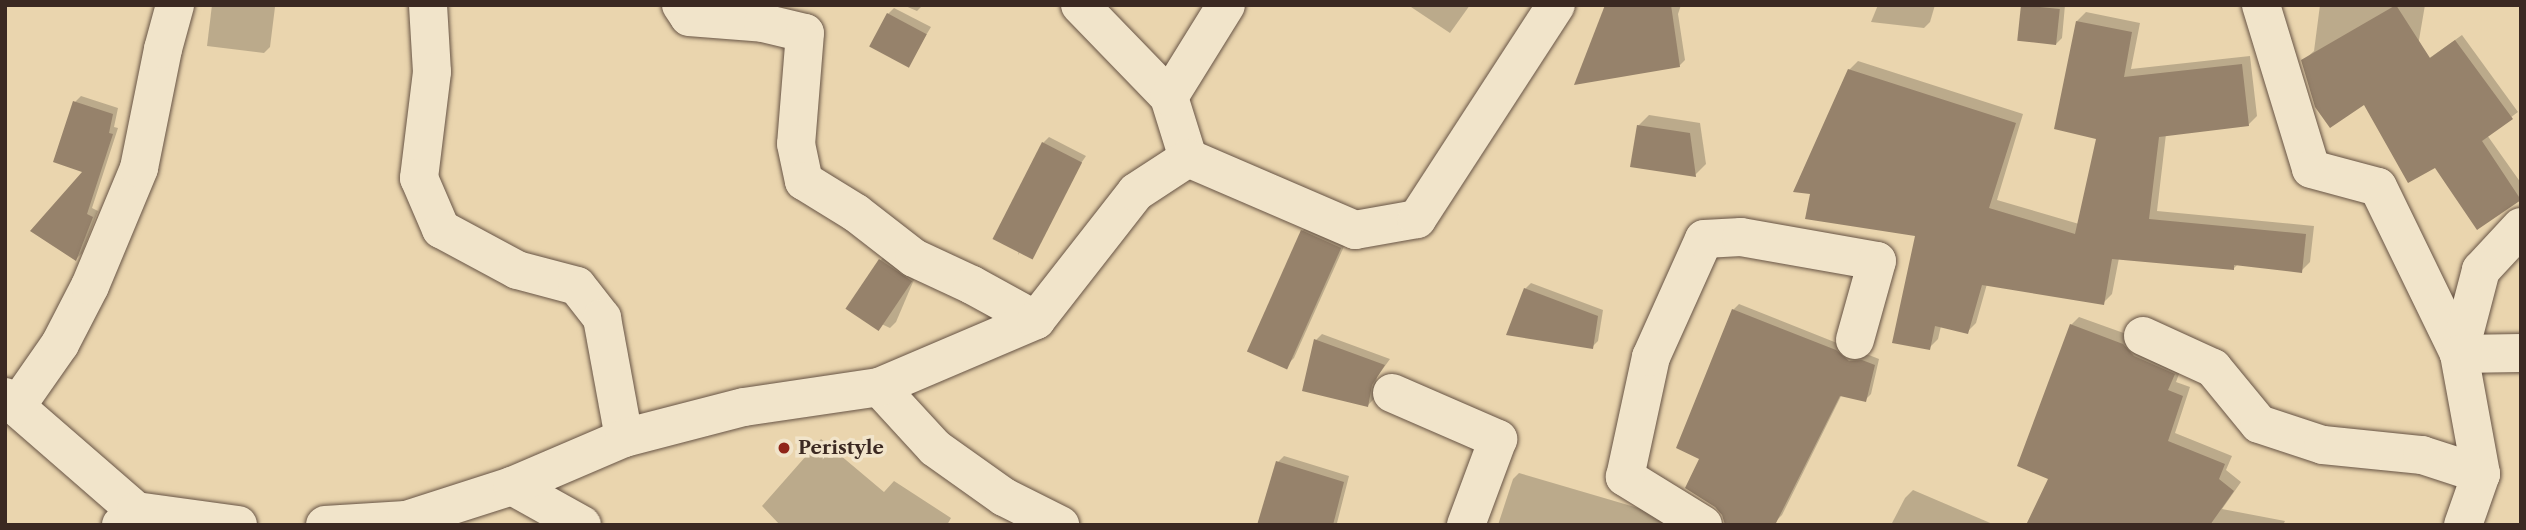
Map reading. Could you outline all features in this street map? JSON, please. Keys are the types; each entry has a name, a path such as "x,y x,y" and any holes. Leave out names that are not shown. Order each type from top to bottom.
{"street":[{"path":"175,5 163,49 139,168 84,298 60,344 11,402 129,518 238,525"},
{"path":"428,5 432,72 419,178 441,229 517,270 578,286 602,318 624,438"},
{"path":"681,5 689,17 763,23 805,33 796,144 804,181 856,213 914,258 972,285 1036,320"},
{"path":"1080,5 1169,97 1188,158 1356,230 1417,219 1556,5"},
{"path":"1169,97 1226,5"},
{"path":"2261,5 2311,169 2378,187 2459,354 2481,474 2463,525"},
{"path":"325,525 406,520 512,486 624,438 744,407 879,387 1036,320 1136,192 1188,158"},
{"path":"2459,354 2481,270 2521,227"},
{"path":"1703,525 1625,477 1651,357 1704,239 1741,237 1877,261 1855,340"},
{"path":"2143,336 2213,368 2259,424 2323,445 2422,455 2481,474"},
{"path":"2459,354 2521,353"},
{"path":"879,387 935,448 1004,497 1060,525"},
{"path":"1392,393 1498,439 1466,525"},
{"path":"512,486 582,525"}],"building":[{"path":"1605,5 1671,5 1680,67 1574,85"},
{"path":"2021,5 2060,9 2056,45 2017,41"},
{"path":"2396,5 2430,58 2455,40 2513,119 2482,141 2521,200 2477,230 2435,168 2408,183 2364,105 2330,128 2315,107 2301,60"},
{"path":"887,13 927,34 909,68 869,47"},
{"path":"2076,21 2132,32 2124,77 2242,64 2249,126 2159,137 2149,219 2306,234 2302,273 2234,265 2234,270 2112,259 2104,305 1982,285 1968,334 1935,326 1930,350 1892,343 1915,236 1805,219 1810,194 1793,192 1848,69 2016,123 1989,208 2075,234 2096,139 2054,129"},
{"path":"73,101 113,114 109,133 113,134 87,214 93,217 76,261 30,231 82,172 53,162"},
{"path":"1637,125 1690,133 1696,177 1630,167"},
{"path":"1042,142 1082,162 1033,260 993,239"},
{"path":"1301,230 1341,248 1287,369 1247,352"},
{"path":"879,259 912,281 879,331 845,309"},
{"path":"1524,288 1598,316 1593,349 1506,335"},
{"path":"1732,309 1836,350 1849,361 1862,360 1875,365 1866,402 1840,396 1775,525 1725,525 1722,515 1715,507 1685,488 1699,459 1676,448"},
{"path":"2070,324 2123,344 2134,356 2175,374 2168,390 2183,396 2168,441 2225,464 2219,479 2234,491 2210,525 2026,525 2048,479 2017,466"},
{"path":"1314,339 1385,365 1372,385 1368,407 1302,391"},
{"path":"1276,461 1344,482 1333,525 1257,525"}],"place":[{"name":"Peristyle","path":"784,448"}]}
